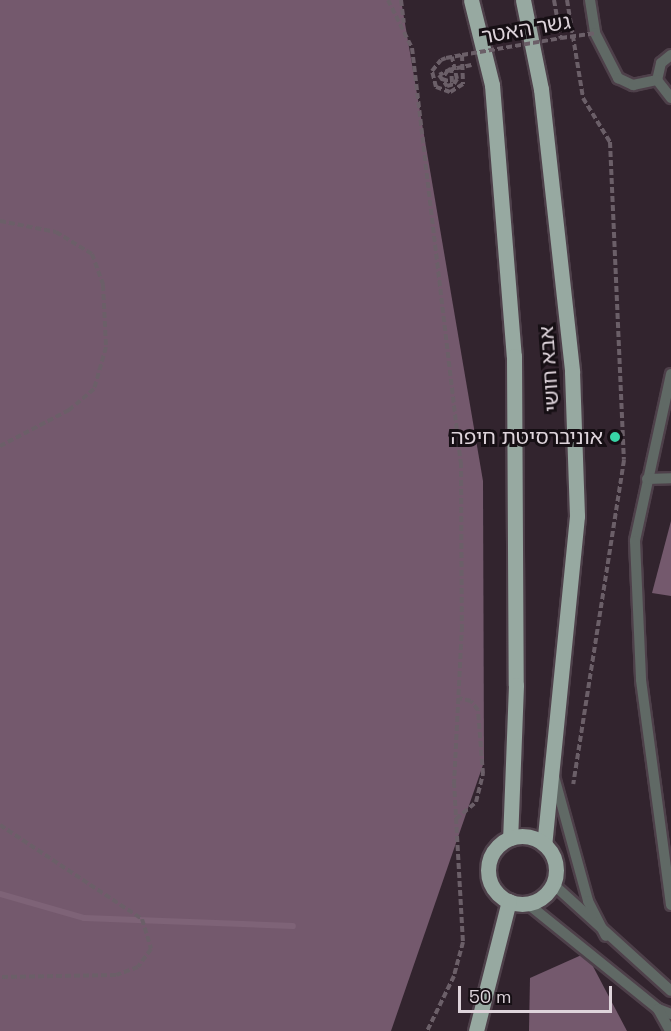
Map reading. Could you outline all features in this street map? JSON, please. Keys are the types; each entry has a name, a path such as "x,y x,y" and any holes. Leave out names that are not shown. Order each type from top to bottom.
{"main road":[{"name":"אבא חושי","path":"471,0 492,85 514,356 516,685 510,838"},
{"name":"אבא חושי","path":"523,0 541,89 570,360 577,516 543,844"},
{"path":"528,837 543,844 556,867 553,884 528,904 509,901 494,888 489,869 495,850 510,838 528,837"},
{"path":"476,1031 509,901"}],"lane":[{"path":"590,0 595,33 618,78 633,85 657,80"},
{"path":"657,80 661,63 671,55"},
{"path":"657,80 671,98"},
{"path":"671,374 635,542 641,680 671,905"},
{"path":"647,478 671,478"},
{"path":"551,769 588,901 606,936"},
{"path":"553,884 606,936 671,992"},
{"path":"528,904 658,1010 670,1031"},
{"path":"658,1010 671,1014"}],"path":[{"path":"388,0 404,26 412,48 433,206 461,462 456,819 463,942 454,976 427,1031"},
{"path":"401,0 404,26"},
{"path":"554,0 561,38"},
{"path":"567,0 584,98 610,142 624,460 573,788"},
{"name":"גשר האטר","path":"462,55 463,84 443,91 434,84 432,71 452,57 462,55 561,38 595,33"},
{"path":"448,70 442,79 452,82 456,75 448,67 439,78 447,86 457,79 452,57"},
{"path":"0,221 56,232 92,254 103,285 105,346 94,389 69,410 0,446"},
{"path":"456,819 476,802 483,774 478,710 459,698"},
{"path":"0,825 20,842 107,891 142,919 151,936 151,949 138,967 116,975 0,977"}],"shaded area":[{"path":"0,0 401,0 483,481 484,762 391,1031 0,1031"},
{"path":"671,521 671,596 652,593"},
{"path":"586,953 627,1031 529,1031 530,978"}],"waterway":[{"path":"0,894 84,918 293,926"}],"place":[{"name":"אוניברסיטת חיפה","path":"615,437"}]}
